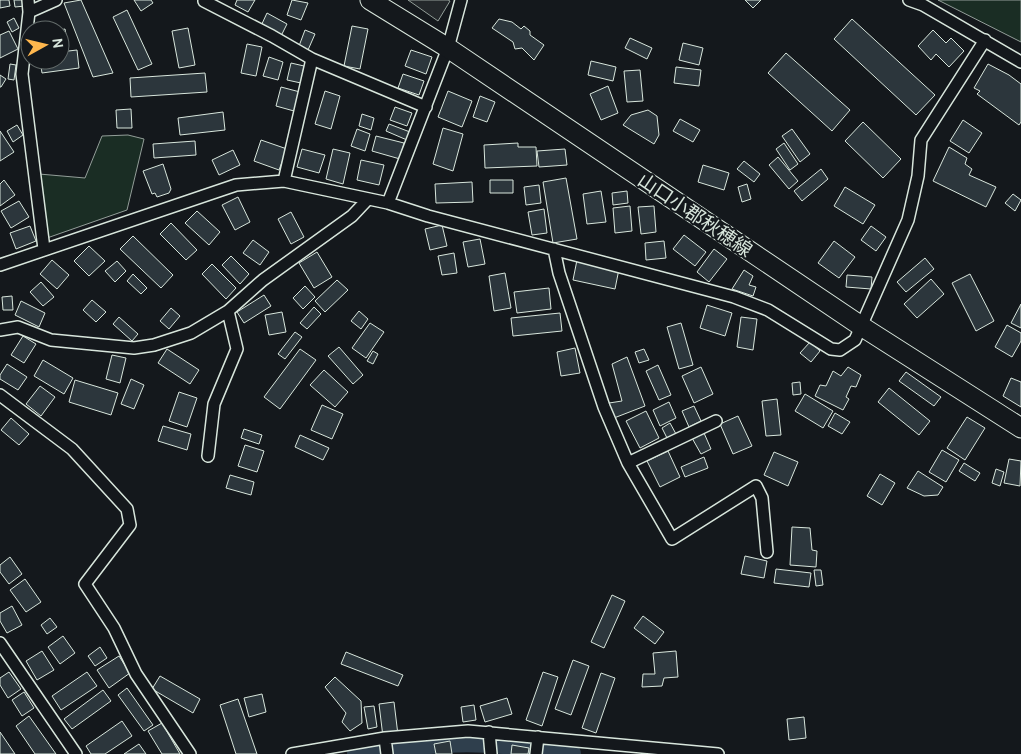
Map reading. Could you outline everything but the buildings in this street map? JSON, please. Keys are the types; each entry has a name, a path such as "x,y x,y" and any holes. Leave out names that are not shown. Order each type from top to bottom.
{"main road":[{"name":"山口小郡秋穂線","path":"370,0 448,48 861,326 1021,428"}],"street":[{"path":"44,249 22,74 28,6 56,0"},
{"path":"388,203 448,48 461,0"},
{"path":"909,0 923,5 1021,62"},
{"path":"204,1 312,59 426,107"},
{"path":"0,265 236,185 284,181 388,203 734,297 768,310 831,349 840,350 855,340 908,220 918,176 921,140 985,40"},
{"path":"284,181 312,59"},
{"path":"0,339 0,330 18,327 51,340 134,348 154,345 191,333 228,311 263,280 352,216 368,199"},
{"path":"554,249 559,273 604,407 628,463 672,539 756,486 762,498 767,552"},
{"path":"208,456 214,404 237,349 228,311"},
{"path":"0,395 72,449 126,509 130,525 84,584 114,628 136,674 190,754"},
{"path":"628,463 716,421"},
{"path":"0,643 76,754"},
{"path":"292,754 385,740 468,731 490,743 718,754"},
{"path":"385,740 387,754"}],"green space":[{"path":"938,0 1021,0 1021,42 940,1"},
{"path":"128,135 144,139 127,210 47,238 39,174 85,178 102,136"}],"shaded area":[{"path":"408,0 448,0 450,1 438,21"}],"waterway":[{"path":"359,754 411,744 464,740 517,744 569,754"}]}
